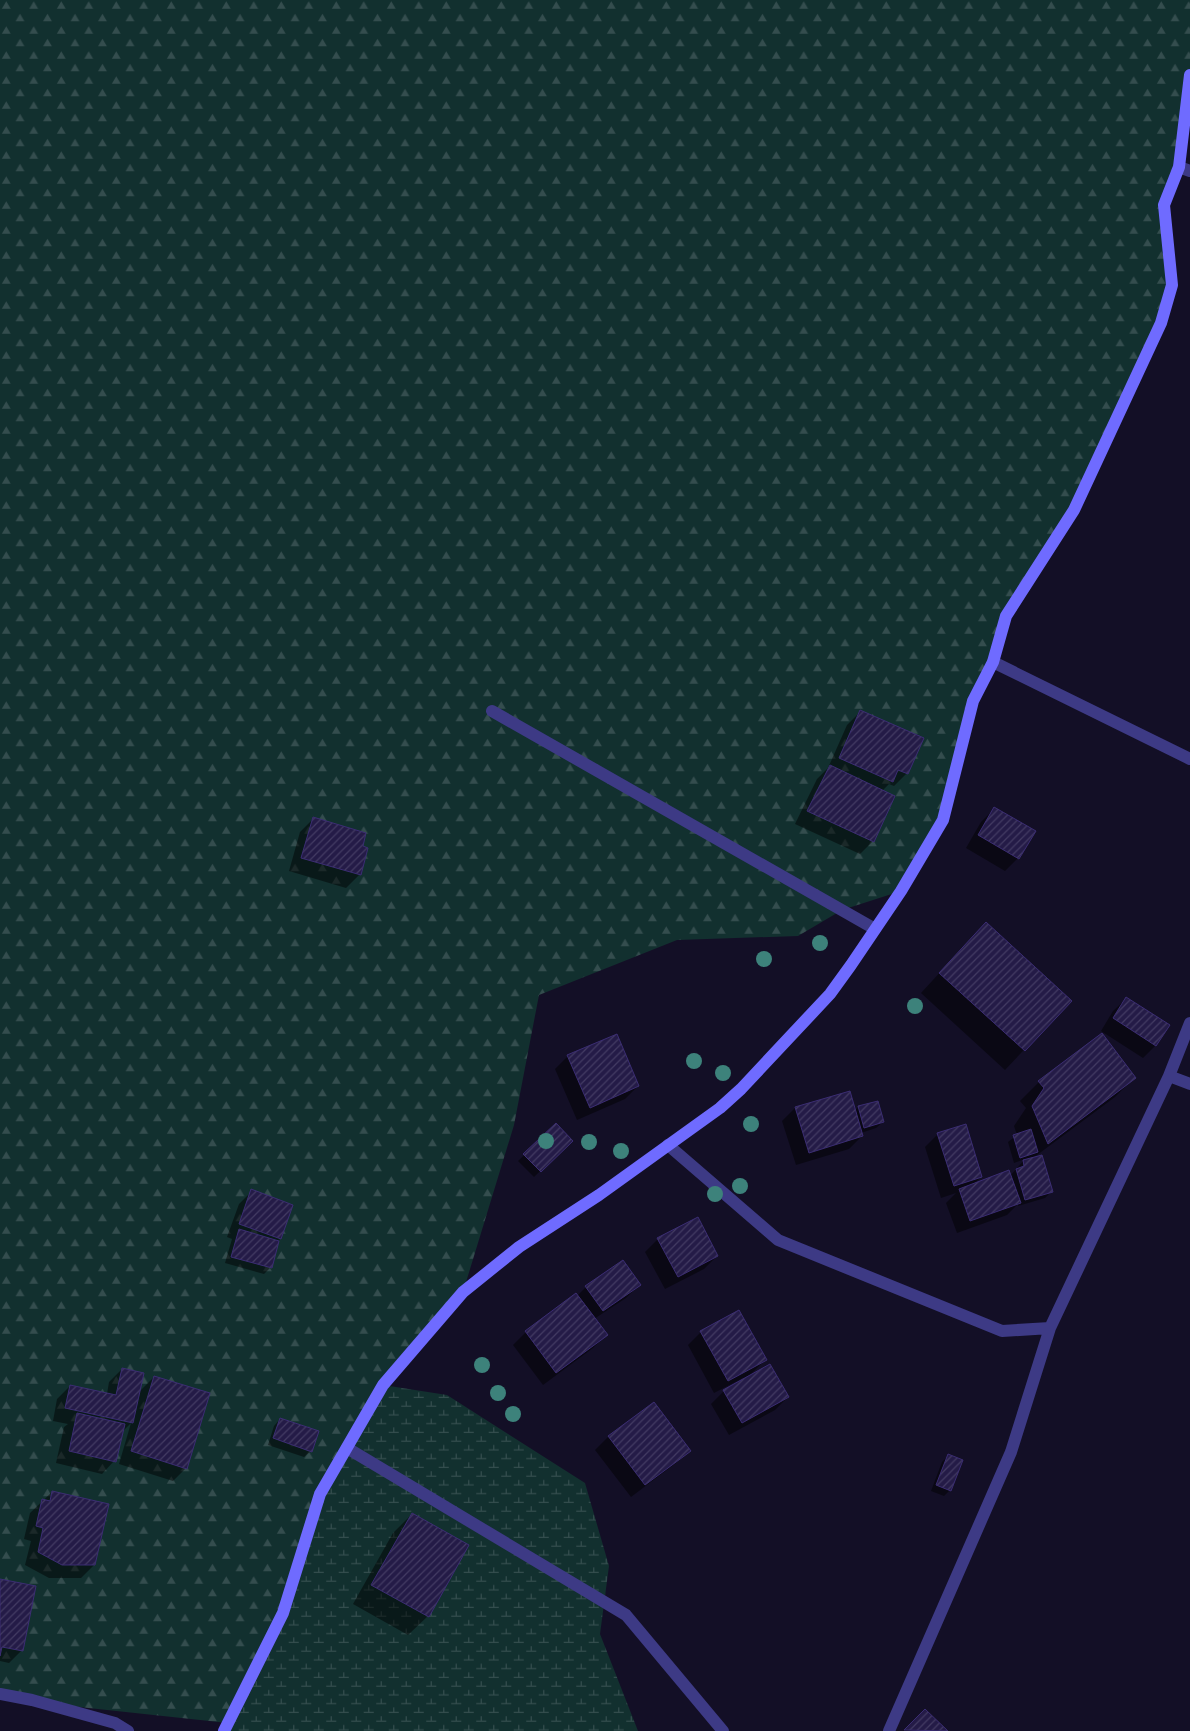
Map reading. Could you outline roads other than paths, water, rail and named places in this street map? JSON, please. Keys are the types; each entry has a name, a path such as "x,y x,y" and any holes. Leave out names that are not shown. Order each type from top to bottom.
{"street":[{"path":"224,1731 283,1613 320,1494 383,1386 463,1292 519,1247 599,1195 720,1108 742,1089 830,994 901,891 943,820 973,701 994,662 1006,616 1074,510 1161,323 1172,286 1164,205 1184,169 1190,75"},
{"path":"994,662 1190,759"},
{"path":"492,711 875,929"},
{"path":"890,1731 1012,1452 1050,1328 1169,1076 1190,1023"},
{"path":"1169,1076 1190,1084"},
{"path":"668,1145 778,1240 1002,1331 1050,1328"},
{"path":"347,1448 626,1615 723,1731"},
{"path":"0,1694 32,1700 115,1723 128,1731"}]}
